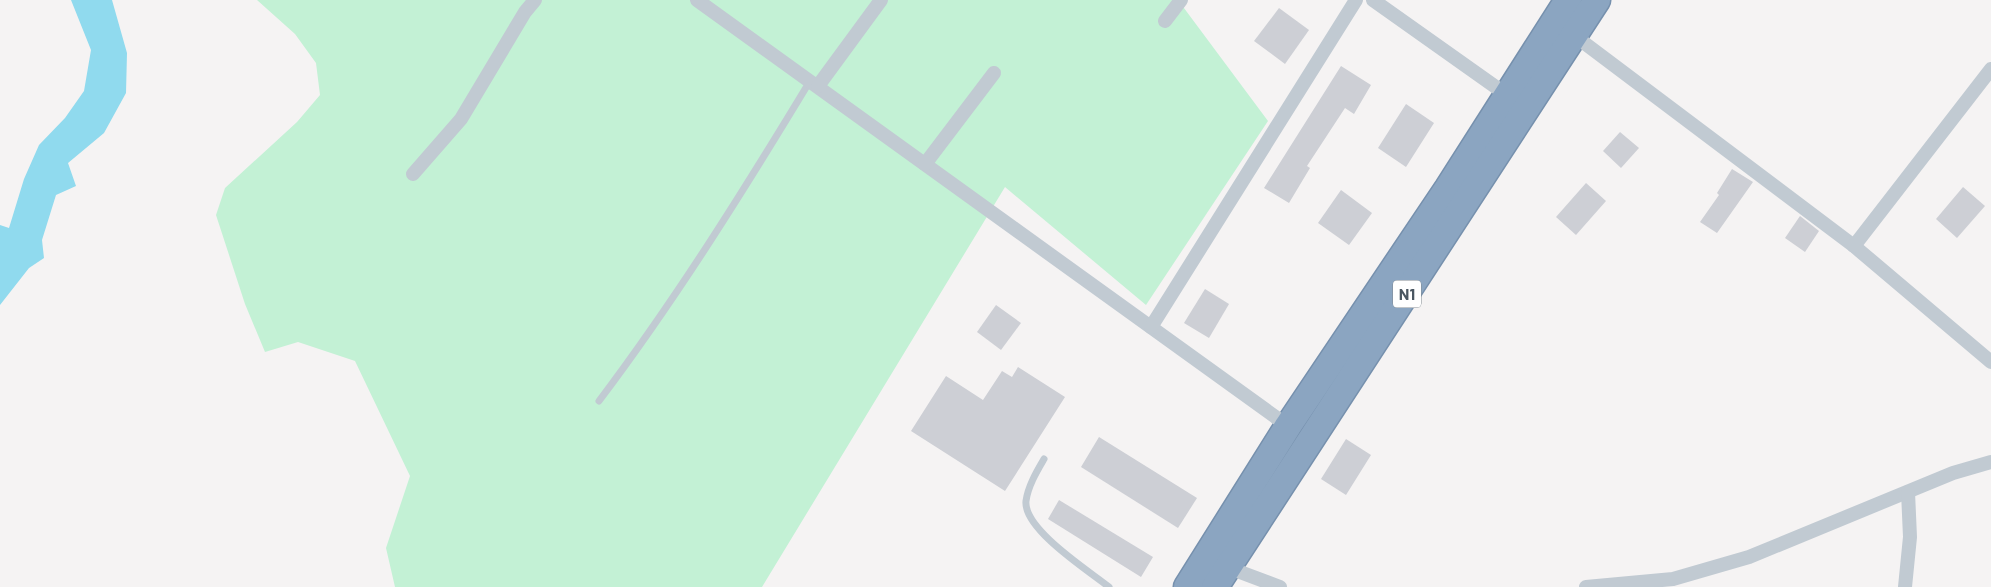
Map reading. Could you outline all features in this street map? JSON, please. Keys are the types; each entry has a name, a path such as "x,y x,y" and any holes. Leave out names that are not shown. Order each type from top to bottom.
{"highway":[{"name":"N1","path":"1217,571 1288,426 1507,96 1568,0"},
{"name":"N1","path":"1187,587 1217,571 1575,36 1597,0"}],"street":[{"path":"414,174 461,119 525,12 535,0"},
{"path":"814,83 880,0"},
{"path":"1165,21 1181,0"},
{"path":"1151,327 1356,0"},
{"path":"1373,0 1507,96"},
{"path":"702,1 1288,426"},
{"path":"1575,36 1854,246 1991,362"},
{"path":"1854,246 1991,69"},
{"path":"925,164 994,73"},
{"path":"1586,587 1667,580 1749,557 1953,473 1991,462"},
{"path":"1905,587 1910,536 1908,492"},
{"path":"1217,571 1280,587"},
{"path":"1667,580 1687,587"}],"lane":[{"path":"600,401 632,357 814,83"},
{"path":"1044,458 1033,480 1026,502 1028,512 1039,532 1109,587"}],"green space":[{"path":"257,0 1178,0 1268,121 1146,305 1005,187 762,587 395,587 386,548 410,476 355,361 298,342 265,352 245,304 216,215 225,188 297,122 320,95 316,63 295,34"}],"water":[{"path":"71,0 112,0 127,53 126,93 104,133 68,163 76,186 56,195 42,240 44,258 29,268 0,305 0,225 9,228 24,179 39,145 65,118 84,91 91,50"}],"building":[{"path":"1279,8 1309,30 1285,64 1254,41"},
{"path":"1341,66 1371,85 1354,114 1345,108 1307,166 1310,168 1289,203 1264,188"},
{"path":"1406,104 1434,123 1406,167 1378,148"},
{"path":"1620,132 1639,148 1621,168 1603,151"},
{"path":"1732,169 1753,182 1717,233 1700,222 1719,195 1717,193"},
{"path":"1586,183 1606,201 1576,235 1556,217"},
{"path":"1963,187 1985,206 1957,238 1936,219"},
{"path":"1341,190 1372,213 1349,245 1318,223"},
{"path":"1800,216 1819,231 1805,252 1785,238"},
{"path":"1205,289 1229,304 1209,338 1184,323"},
{"path":"996,305 1021,323 1001,350 977,332"},
{"path":"1018,367 1065,397 1005,491 911,431 946,376 983,400 1002,371 1012,377"},
{"path":"1099,437 1197,498 1178,528 1081,467"},
{"path":"1346,439 1371,455 1346,495 1321,479"},
{"path":"1059,500 1153,557 1141,577 1048,519"}]}
